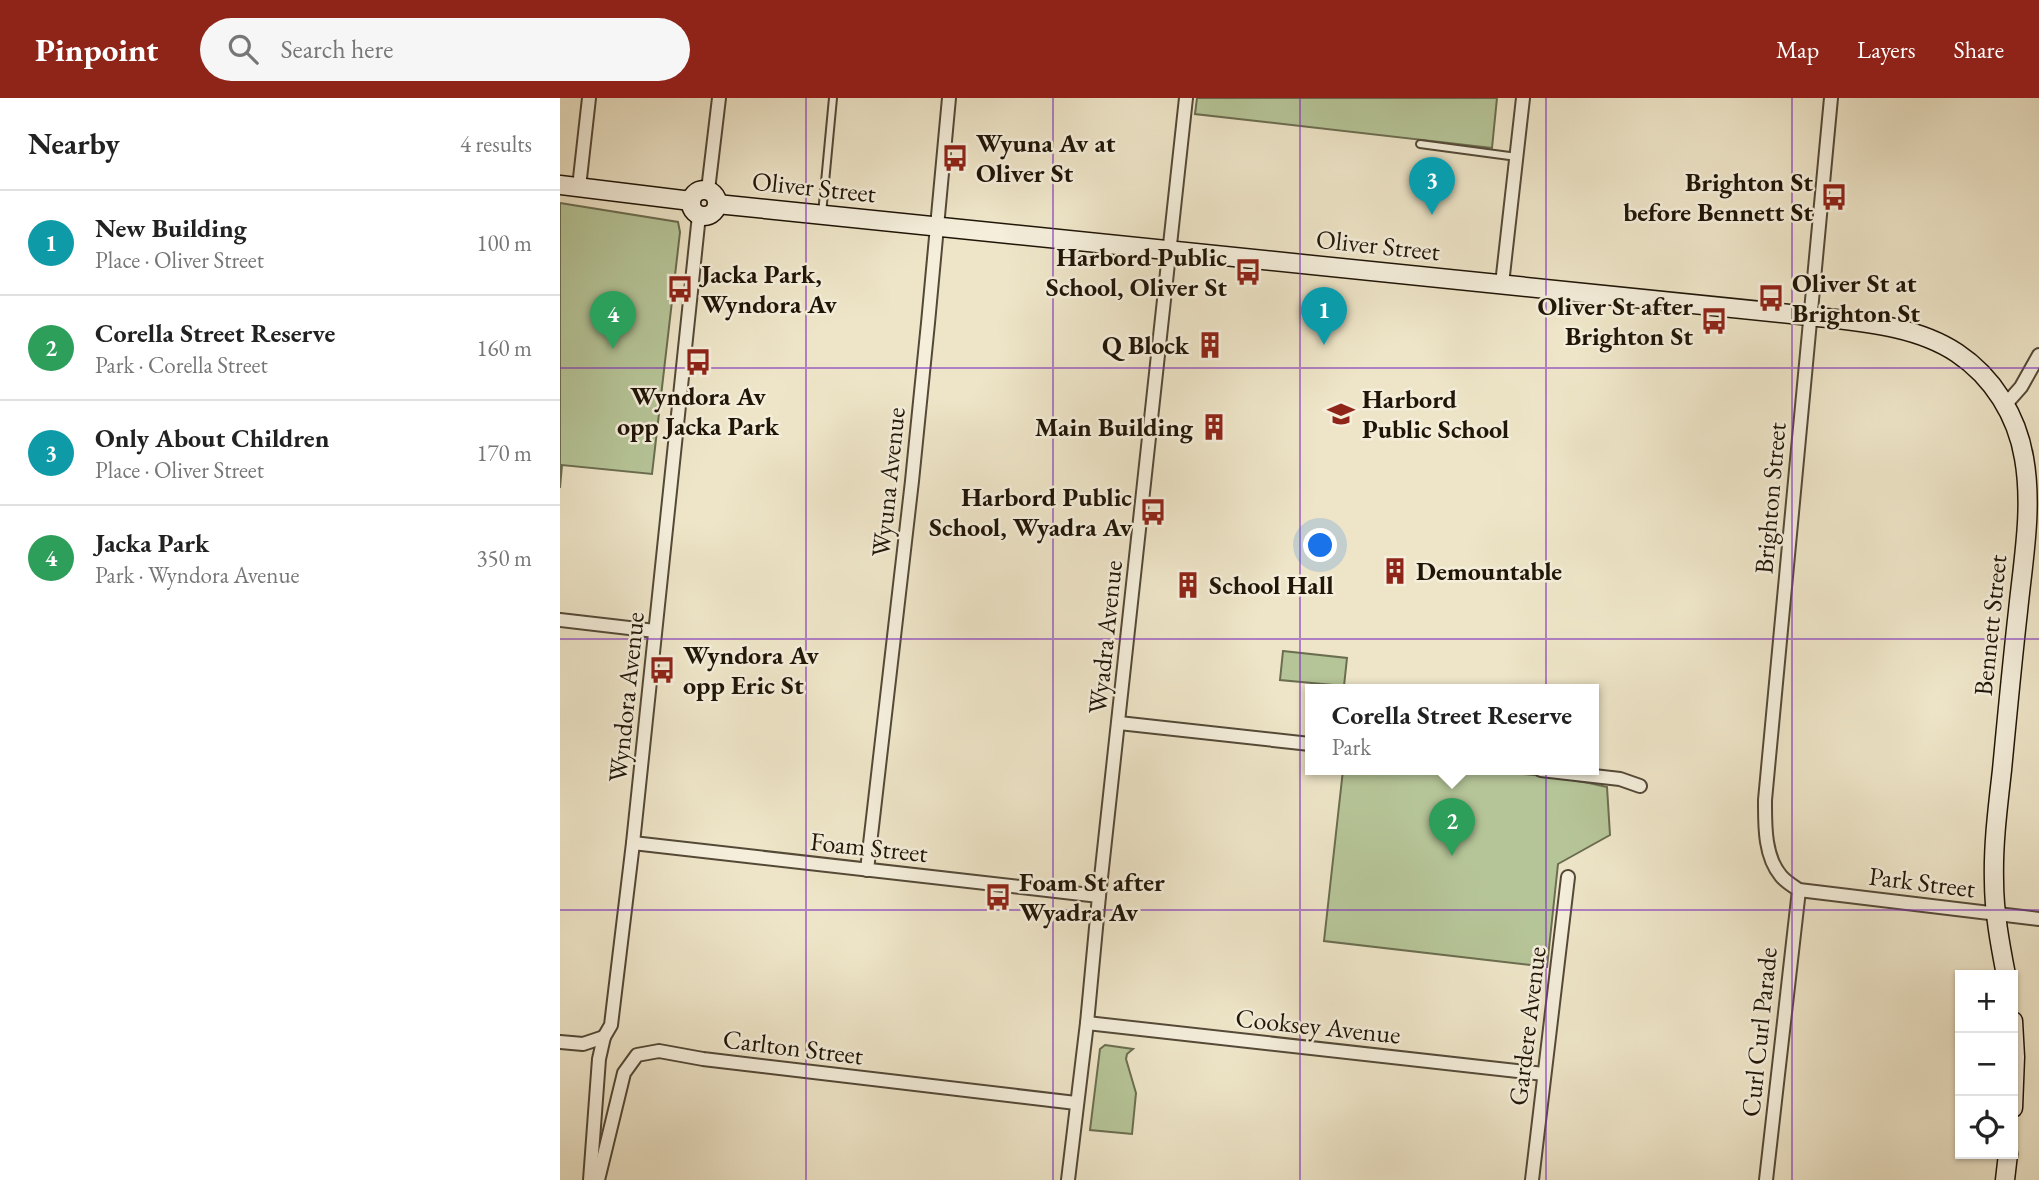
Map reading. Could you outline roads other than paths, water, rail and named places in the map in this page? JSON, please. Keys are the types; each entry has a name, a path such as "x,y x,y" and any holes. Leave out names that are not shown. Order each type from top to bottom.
{"main road":[{"path":"560,185 695,208 697,191 713,197"},
{"name":"Oliver Street","path":"713,197 822,214 1810,316 1908,331 1942,345 1975,367 2006,404"},
{"name":"Bennett Street","path":"2005,970 1996,914 1994,851 2027,504 2024,456 2006,404"},
{"path":"2013,1096 2014,1033"},
{"path":"2005,1180 2007,1159"}],"street":[{"path":"579,187 589,98"},
{"path":"713,197 719,98"},
{"name":"Wyuna Avenue","path":"867,870 912,481 948,98"},
{"name":"Wyadra Avenue","path":"1068,1180 1186,98"},
{"path":"1502,284 1522,98"},
{"name":"Brighton Street","path":"1799,890 1783,879 1776,870 1765,835 1765,800 1831,98"},
{"name":"Wyndora Avenue","path":"590,1180 599,1059 604,1037 611,1025 634,843 695,208"},
{"path":"2006,404 2021,387 2039,355"},
{"path":"560,620 655,631"},
{"path":"1119,723 1305,743"},
{"path":"1585,775 1620,779 1640,786"},
{"name":"Foam Street","path":"634,843 1099,896"},
{"name":"Gardere Avenue","path":"1532,1180 1568,877"},
{"name":"Park Street","path":"1799,890 2039,919"},
{"name":"Curl Curl Parade","path":"1766,1180 1799,890"},
{"name":"Cooksey Avenue","path":"1087,1023 1544,1074"},
{"path":"560,1042 583,1044 604,1037"},
{"name":"Carlton Street","path":"598,1180 624,1073 637,1055 659,1051 703,1059 1076,1103"}],"lane":[{"path":"822,214 833,98"},
{"path":"1420,144 1517,157"}],"place":[{"name":"Wyuna Av at Oliver St","path":"955,158"},
{"name":"Brighton St before Bennett St","path":"1834,197"},
{"name":"Only About Children","path":"1432,215"},
{"name":"Harbord Public School, Oliver St","path":"1248,272"},
{"name":"Jacka Park, Wyndora Av","path":"680,289"},
{"name":"Oliver St at Brighton St","path":"1771,298"},
{"name":"Oliver St after Brighton St","path":"1714,321"},
{"name":"Q Block","path":"1210,345"},
{"name":"New Building","path":"1324,345"},
{"name":"Jacka Park","path":"613,349"},
{"name":"Wyndora Av opp Jacka Park","path":"698,362"},
{"name":"Harbord Public School","path":"1341,414"},
{"name":"Main Building","path":"1214,427"},
{"name":"Harbord Public School, Wyadra Av","path":"1153,512"},
{"name":"Demountable","path":"1395,571"},
{"name":"School Hall","path":"1188,585"},
{"name":"Wyndora Av opp Eric St","path":"662,670"},
{"name":"Corella Street Reserve","path":"1452,856"},
{"name":"Foam St after Wyadra Av","path":"998,897"}]}
